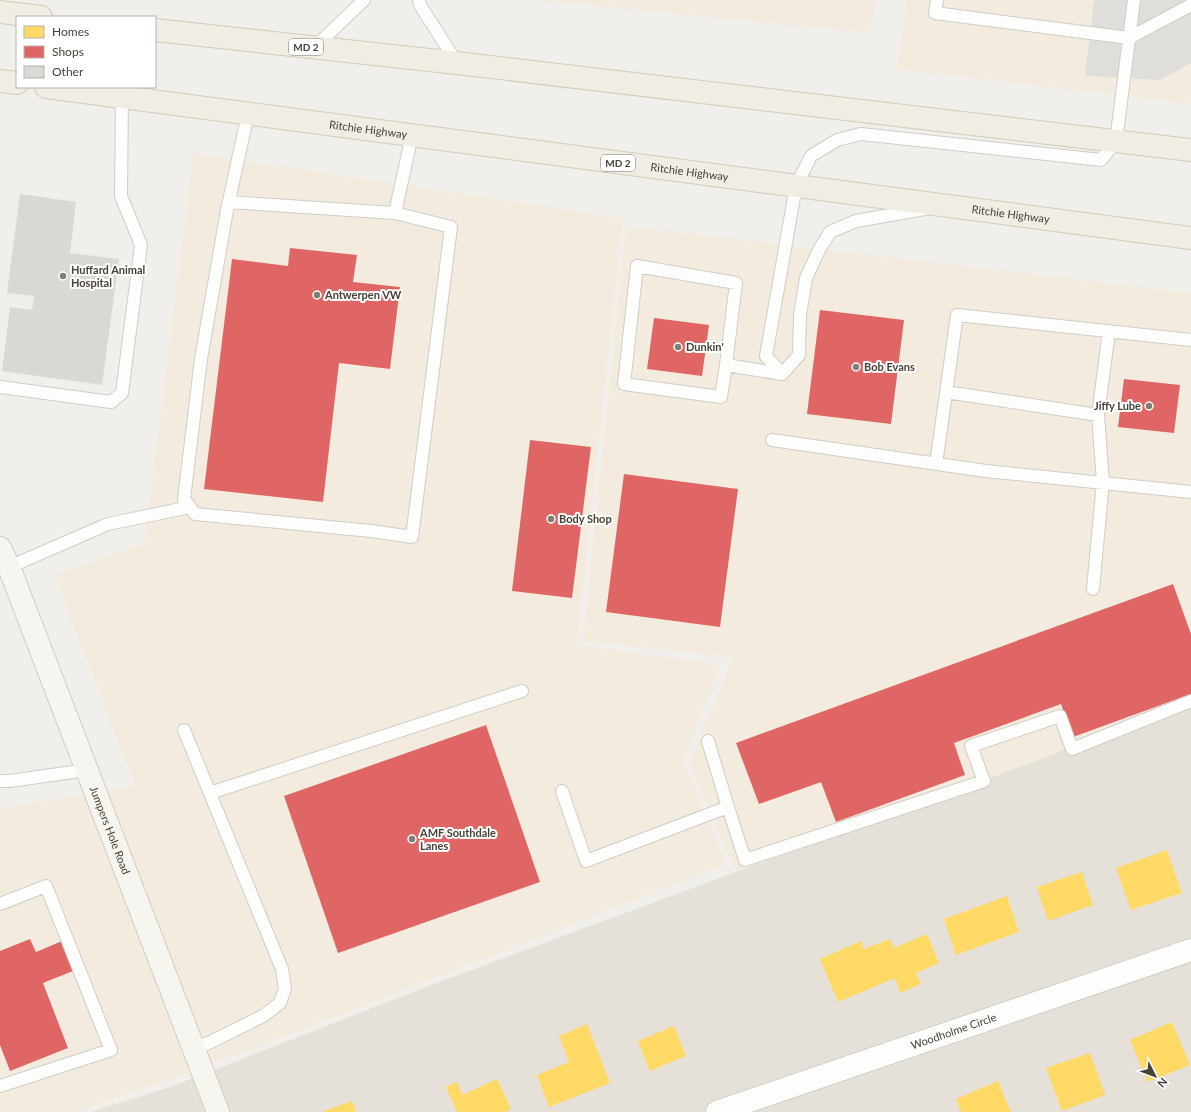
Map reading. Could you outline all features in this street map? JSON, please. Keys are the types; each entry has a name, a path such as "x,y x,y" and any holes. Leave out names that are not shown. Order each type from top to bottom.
{"main road":[{"path":"0,12 33,16"},
{"name":"MD 2","path":"156,30 457,63 1191,150"},
{"path":"0,81 16,83"},
{"name":"Ritchie Highway","path":"54,88 1191,238"},
{"name":"Jumpers Hole Road","path":"4,558 218,1112"}],"street":[{"name":"Woodholme Circle","path":"717,1112 1191,950"}],"lane":[{"path":"314,48 364,0"},
{"path":"419,0 420,5 457,63"},
{"path":"937,0 935,13 1129,38 1191,5"},
{"path":"782,374 766,356 796,186 811,156 837,140 861,134 1101,160 1116,141 1134,0"},
{"path":"0,387 110,402 122,393 141,245 121,196 122,97"},
{"path":"229,202 395,214 451,227 412,537 371,531 195,514 184,498 201,359 229,202 248,114"},
{"path":"395,214 412,135"},
{"path":"782,374 799,355 800,315 806,278 819,250 830,232 856,221 944,206"},
{"path":"1130,230 1191,230"},
{"path":"637,266 736,283 726,365 721,396 624,384 637,266"},
{"path":"936,464 957,315 1191,340"},
{"path":"1094,589 1103,482 1098,415 1109,331"},
{"path":"726,365 782,374"},
{"path":"946,392 1098,415"},
{"path":"772,440 986,471 1191,492"},
{"path":"4,558 108,524 190,507"},
{"path":"210,793 522,690"},
{"path":"708,742 745,860 984,781 971,746 1060,716 1072,749 1191,701"},
{"path":"184,730 282,969 285,989 280,1003 263,1016 194,1050"},
{"path":"0,781 10,782 87,770"},
{"path":"562,791 586,861 728,807"},
{"path":"0,904 46,886 112,1050 0,1086"}],"shaded area":[{"path":"537,0 876,0 871,33"},
{"path":"907,0 1191,0 1191,104 897,69"},
{"path":"1094,0 1191,0 1191,63 1160,80 1085,76"},
{"path":"193,153 623,218 577,645 722,664 683,762 727,864 239,1054 78,1112 0,1112 0,808 135,785 54,575 144,544"},
{"path":"626,226 1191,293 1191,703 736,872 689,763 733,657 583,641"},
{"path":"1191,703 1191,1112 91,1112 173,1086 426,987"}],"building: Homes":[{"path":"1167,850 1182,893 1131,910 1116,868"},
{"path":"1082,872 1093,905 1048,921 1037,887"},
{"path":"1007,896 1019,932 956,955 944,919"},
{"path":"927,934 939,963 916,973 921,984 900,993 895,978 838,1002 820,959 861,941 864,949 890,939 894,948"},
{"path":"1172,1022 1190,1065 1148,1082 1130,1040"},
{"path":"587,1024 610,1083 549,1107 537,1075 569,1062 559,1036"},
{"path":"674,1026 686,1056 650,1071 638,1041"},
{"path":"1090,1053 1105,1095 1062,1111 1046,1068"},
{"path":"497,1079 511,1109 505,1112 457,1112 446,1087 457,1082 462,1095"},
{"path":"998,1081 1011,1112 961,1112 956,1099"},
{"path":"352,1101 356,1112 322,1112"}],"building: Shops":[{"path":"290,248 357,255 353,282 400,287 390,369 339,363 323,502 204,489 232,259 288,266"},
{"name":"Bob Evans","path":"820,310 904,320 891,424 807,414"},
{"name":"Dunkin'","path":"654,318 709,325 702,376 647,369"},
{"name":"Jiffy Lube","path":"1124,379 1180,385 1174,433 1118,427"},
{"name":"Body Shop","path":"530,440 591,447 572,598 512,591"},
{"path":"624,474 738,489 720,627 606,612"},
{"path":"1173,584 1191,634 1191,694 1073,737 1061,704 954,743 965,775 836,822 821,782 759,804 736,743"},
{"name":"AMF Southdale Lanes","path":"486,725 540,882 338,953 284,796"},
{"path":"30,939 36,952 62,941 73,971 43,983 68,1048 10,1071 0,1045 0,951"}],"building: Other":[{"name":"Huffard Animal Hospital","path":"20,194 76,202 70,253 119,259 102,385 2,371 10,307 32,310 34,296 7,293"}],"place":[{"name":"Huffard Animal Hospital","path":"63,276"},
{"name":"Antwerpen VW","path":"317,295"},
{"name":"Dunkin'","path":"678,347"},
{"name":"Bob Evans","path":"856,367"},
{"name":"Jiffy Lube","path":"1149,406"},
{"name":"Body Shop","path":"551,519"},
{"name":"AMF Southdale Lanes","path":"412,839"}]}
